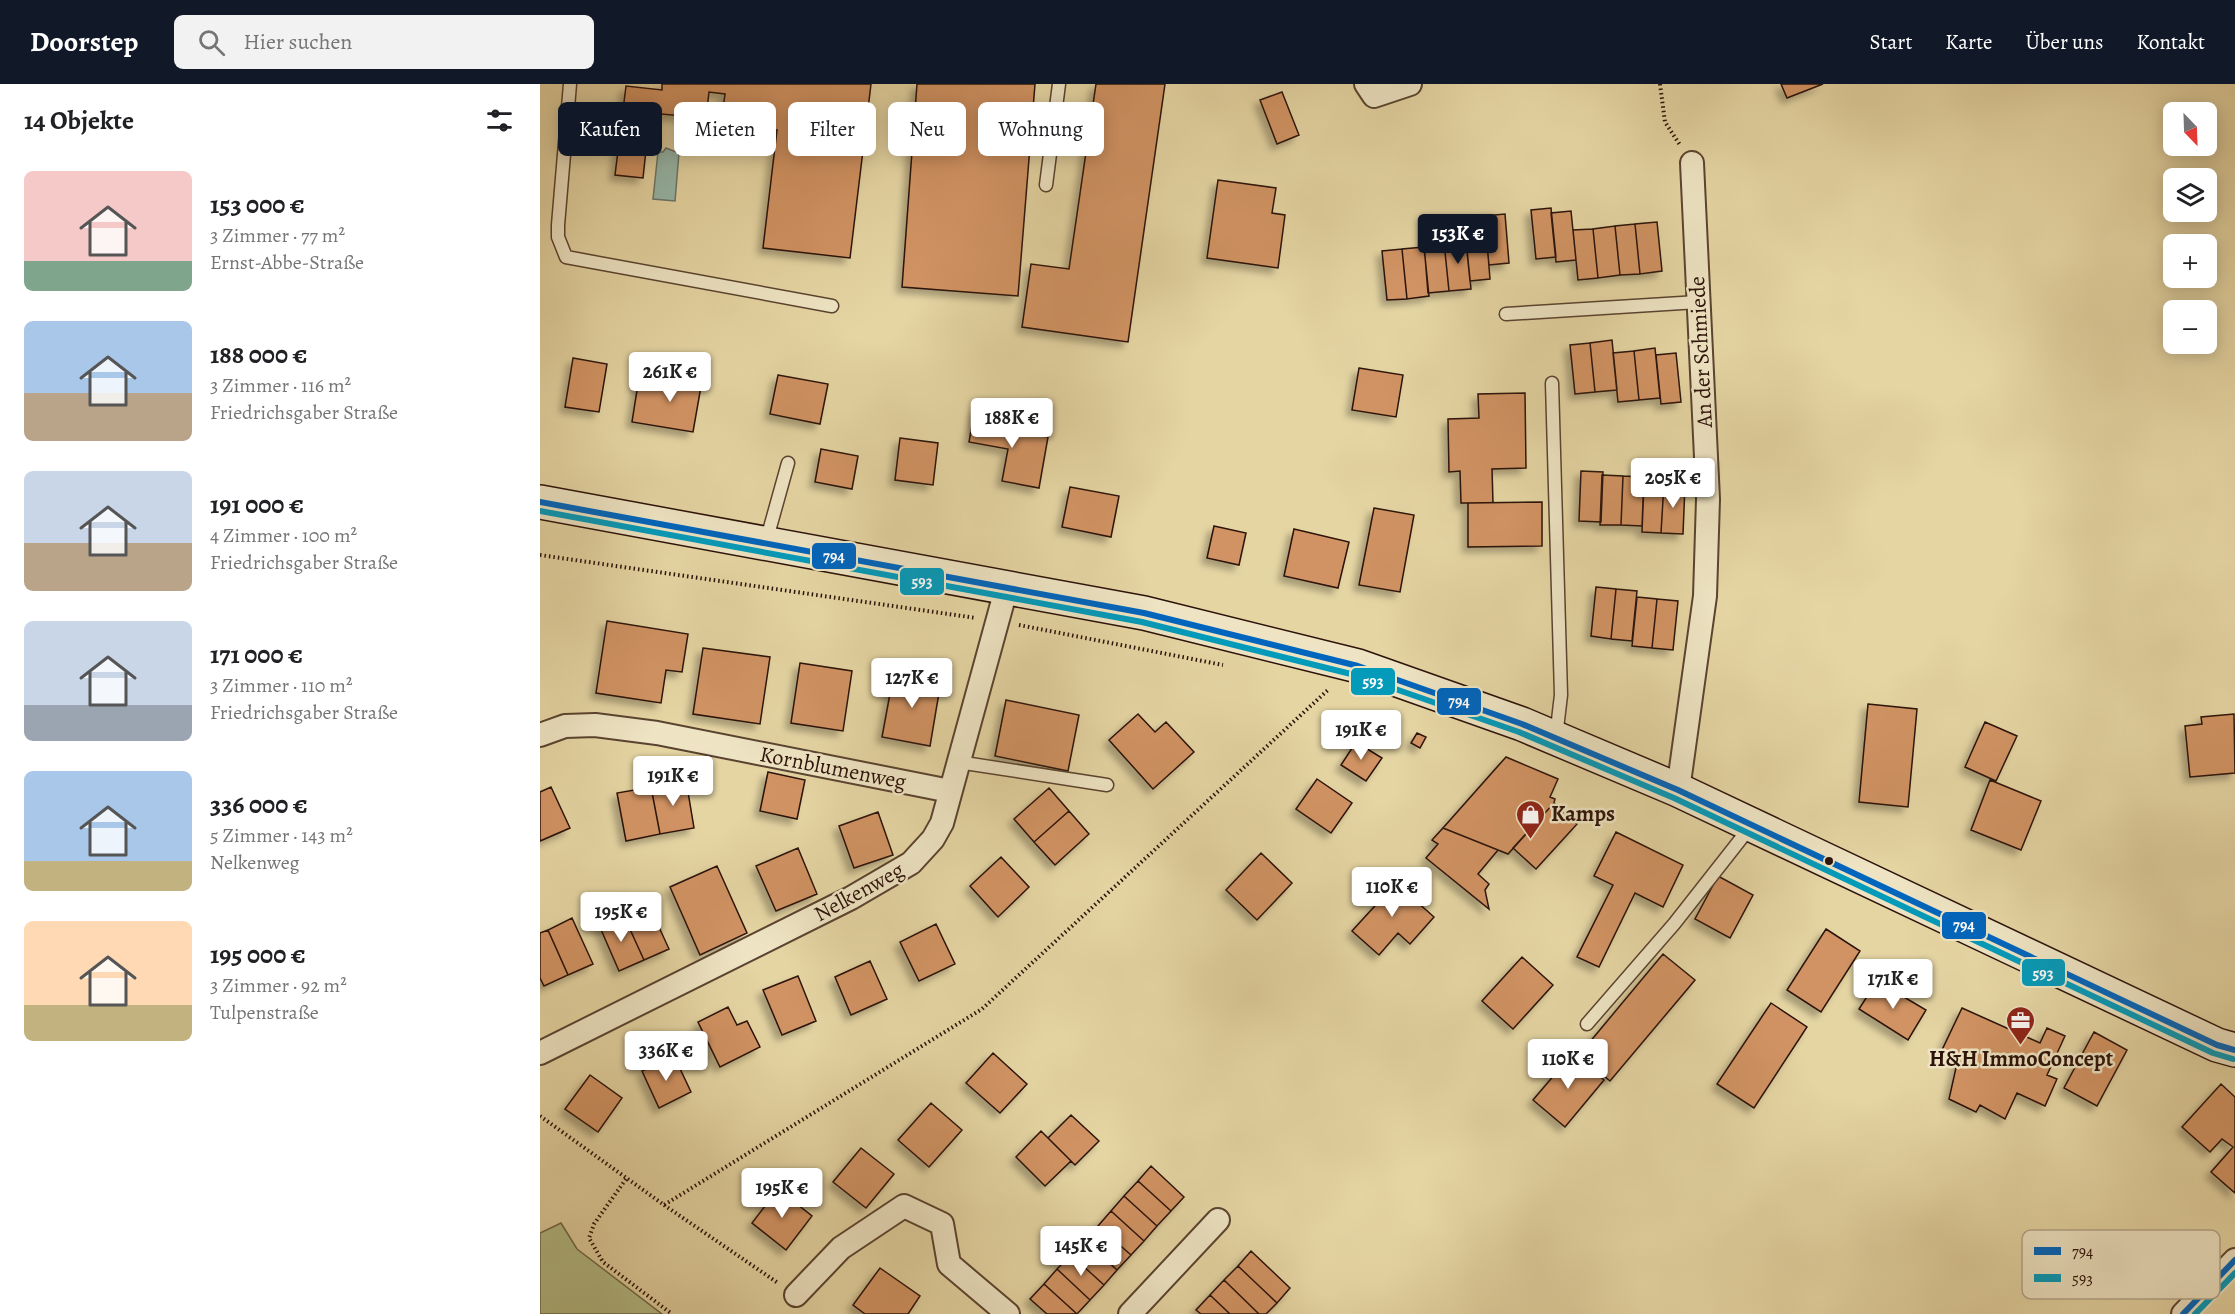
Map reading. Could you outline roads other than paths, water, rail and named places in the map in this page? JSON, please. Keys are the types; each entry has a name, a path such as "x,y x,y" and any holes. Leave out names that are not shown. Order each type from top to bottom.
{"main road":[{"path":"540,502 1144,613 1358,666 1522,723 1678,790 2217,1045 2235,1050"}],"street":[{"path":"1366,84 1374,96 1410,84"},
{"name":"An der Schmiede","path":"1678,790 1705,596 1708,499 1692,163"},
{"name":"Nelkenweg","path":"540,1052 851,898 911,863 933,839 942,823 1007,586"},
{"name":"Kornblumenweg","path":"540,735 565,726 595,725 657,733 950,791"},
{"path":"796,1295 841,1248 904,1206 942,1224 949,1264 1008,1314"},
{"path":"1130,1314 1218,1220"},
{"path":"2220,1276 2235,1260"},
{"path":"2183,1314 2197,1299"}],"lane":[{"path":"570,84 558,237 566,257 832,306"},
{"path":"1046,185 1059,84"},
{"path":"1506,314 1698,302"},
{"path":"1552,383 1561,695 1556,738"},
{"path":"765,543 788,463"},
{"path":"958,762 1107,785"},
{"path":"1587,1024 1681,916 1752,825"}],"place":[{"name":"Kamps","path":"1530,840"},
{"name":"H&H ImmoConcept","path":"2021,1046"}]}
